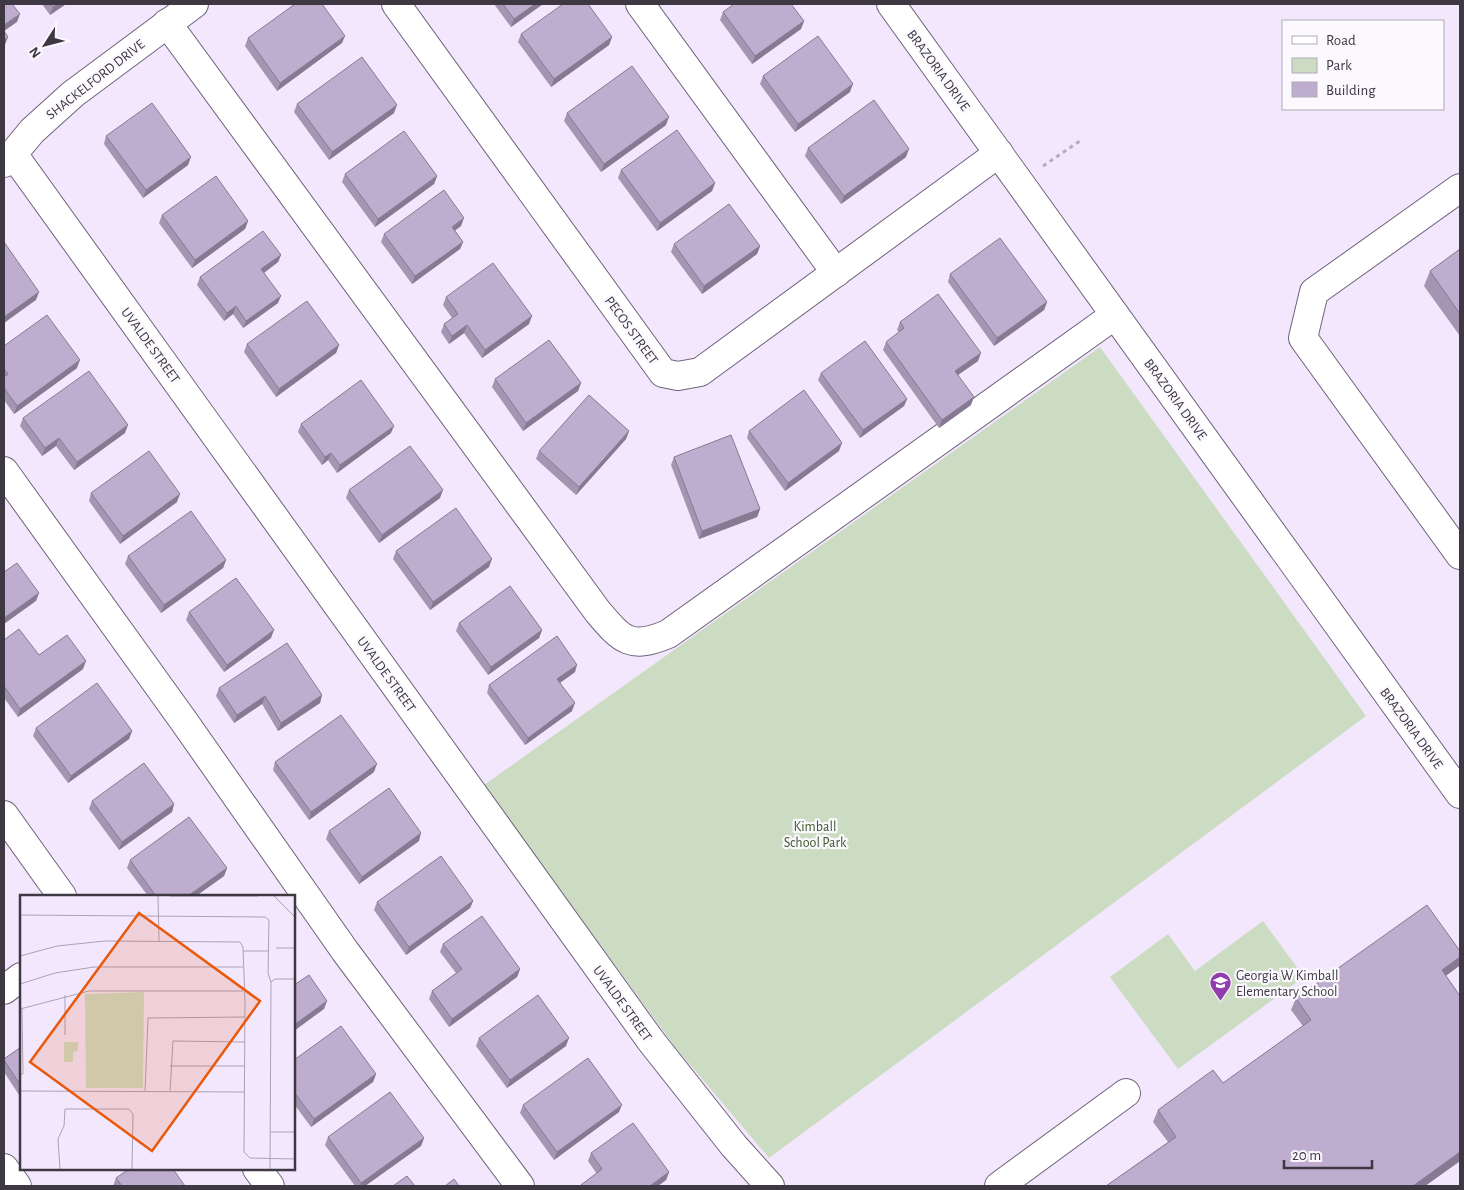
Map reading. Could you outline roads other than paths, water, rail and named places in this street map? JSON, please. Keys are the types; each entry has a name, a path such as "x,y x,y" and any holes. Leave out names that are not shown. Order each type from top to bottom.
{"street":[{"name":"SHACKELFORD DRIVE","path":"9,159 32,131 73,94 194,4"},
{"name":"PECOS STREET","path":"396,4 663,373 678,376 700,372 999,153"},
{"path":"640,4 836,273"},
{"name":"BRAZORIA DRIVE","path":"891,4 1460,794"},
{"path":"167,23 598,612 618,635 633,641 642,643 668,634 1115,314"},
{"name":"UVALDE STREET","path":"9,159 651,1041 734,1146 770,1186"},
{"path":"1460,188 1314,292 1303,338 1460,555"},
{"path":"4,471 183,720 345,951 520,1186"},
{"path":"4,815 61,895"},
{"path":"4,990 20,978"},
{"path":"999,1186 1126,1093"},
{"path":"4,1168 17,1186"},
{"path":"258,1170 270,1186"}],"place":[{"name":"Georgia W Kimball Elementary School","path":"1220,1002"}],"park label":[{"name":"Kimball School Park","path":"815,834"}]}
